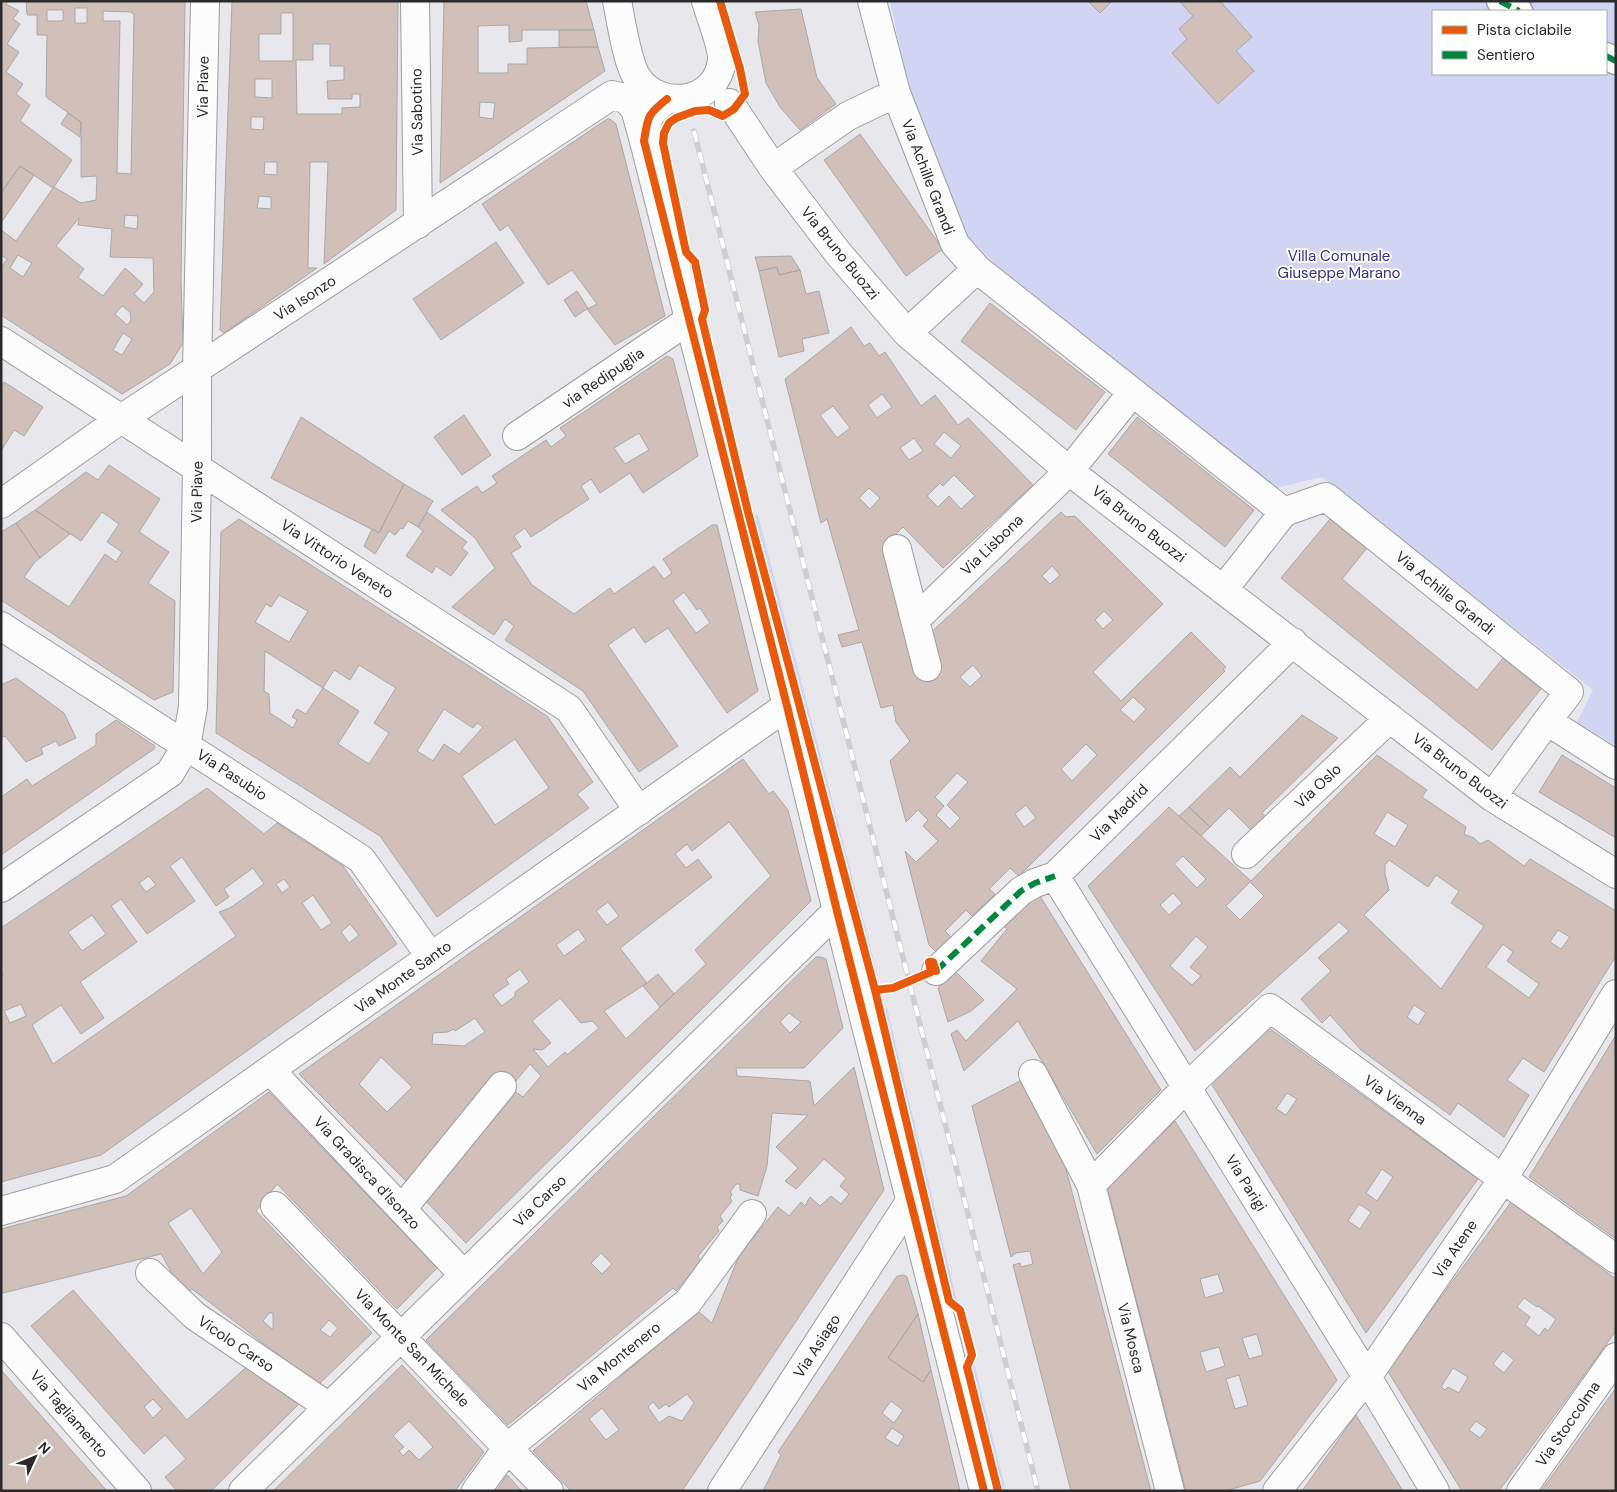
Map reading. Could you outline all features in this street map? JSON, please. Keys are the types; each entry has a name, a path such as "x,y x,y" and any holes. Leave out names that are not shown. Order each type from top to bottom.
{"street":[{"name":"Via Piave","path":"1,888 170,772 186,746 193,707 197,370 205,1"},
{"name":"Via Sabotino","path":"415,1 418,224"},
{"path":"616,1 633,70 645,88 656,95 684,99 717,90 721,53 706,1"},
{"name":"Via Achille Grandi","path":"872,1 896,93 955,244 977,269 1284,512 1326,498 1569,692 1492,797"},
{"path":"1500,1 1518,10"},
{"name":"Via Isonzo","path":"1,504 121,419 612,95 633,70"},
{"name":"Via Bruno Buozzi","path":"717,90 734,109 773,168 838,254 907,332 1069,471 1492,797 1616,874"},
{"path":"773,168 848,116 896,93"},
{"path":"612,95 625,98 635,109 644,142 984,1491"},
{"path":"644,142 651,111 667,98"},
{"path":"907,332 977,269"},
{"name":"via Redipuglia","path":"517,436 690,320"},
{"name":"Via Vittorio Veneto","path":"1,341 569,709 640,811"},
{"path":"1069,471 1132,392"},
{"name":"Via Lisbona","path":"915,620 1069,471"},
{"path":"1224,590 1284,512"},
{"path":"897,549 927,667"},
{"name":"Via Pasubio","path":"1,626 362,859 431,957"},
{"name":"Via Madrid","path":"936,971 1021,891 1035,883 1055,876 1293,642"},
{"name":"Via Monte Santo","path":"1,1211 115,1179 787,706"},
{"name":"Via Oslo","path":"1246,854 1390,718"},
{"path":"1547,721 1616,764"},
{"name":"Via Parigi","path":"1055,876 1367,1377 1435,1491"},
{"name":"Via Carso","path":"244,1491 837,911"},
{"name":"Via Atene","path":"1277,1491 1367,1377 1502,1179 1616,994"},
{"name":"Via Vienna","path":"1186,1088 1270,1008 1502,1179 1616,1259"},
{"name":"Via Gradisca d'Isonzo","path":"270,1070 464,1276"},
{"name":"Via Mosca","path":"1033,1074 1091,1185 1170,1491"},
{"path":"402,1209 502,1086"},
{"path":"1091,1185 1186,1088"},
{"name":"Via Asiago","path":"722,1491 911,1200"},
{"name":"Via Monte San Michele","path":"275,1206 549,1491"},
{"name":"Via Montenero","path":"476,1491 508,1447 688,1302 752,1214"},
{"name":"Vicolo Carso","path":"150,1273 195,1316 329,1407"},
{"name":"Via Tagliamento","path":"1,1337 137,1491"},
{"name":"Via Stoccolma","path":"1521,1491 1616,1357"}],"green space":[{"name":"Villa Comunale Giuseppe Marano","path":"890,1 1616,1 1616,746 1577,722 1593,690 1322,477 1277,488 1008,277 968,237 908,87"},
{"path":"758,515 878,976 874,977 753,516"},
{"path":"883,1008 887,1008 957,1301 952,1297"},
{"path":"974,1363 1006,1491 1002,1491 972,1370"}],"building":[{"path":"1,1 8,1 6,4 19,11 13,19 20,24 7,44 19,52 6,72 23,84 16,94 30,105 20,121 72,160 54,187 81,203 96,200 97,176 81,177 81,122 46,97 47,35 37,35 37,15 27,15 26,1 185,1 181,280 183,343 170,364 122,394 1,315 1,268 7,259 1,255 1,230 16,241 53,188 20,166 1,193","holes":["75,8 87,8 87,23 75,23","47,10 63,10 63,21 47,21","103,11 131,12 134,15 131,174 117,173 120,21 103,21","125,215 138,216 137,229 124,227","79,218 78,225 112,229 110,257 153,258 154,292 144,303 134,294 143,284 125,268 103,296 78,277 84,269 56,246","18,255 32,263 23,277 10,268","122,306 130,312 131,320 127,325 115,314","123,333 132,339 122,355 113,350"]},
{"path":"232,1 398,1 396,210 324,264 328,162 310,162 308,268 317,268 224,333 220,330","holes":["281,13 293,13 293,61 259,61 259,34 281,34","313,44 330,44 330,66 344,66 344,80 327,81 328,99 352,99 352,94 360,94 360,107 342,108 342,114 297,114 296,60 313,60","255,79 272,79 272,98 255,97","251,117 264,117 263,130 251,129","265,162 277,162 277,175 264,174","259,196 271,197 271,209 257,208"]},
{"path":"444,1 586,1 594,30 522,30 522,41 509,42 509,25 478,26 478,73 508,73 508,64 527,64 527,48 598,47 605,71 440,183","holes":["480,102 495,103 493,119 479,117"]},
{"path":"1088,1 1112,1 1100,13"},
{"path":"1183,1 1220,1 1252,37 1236,51 1254,71 1218,104 1172,53 1187,39 1179,29 1193,16 1181,3"},
{"path":"801,9 817,78 836,104 800,130 780,107 766,83 758,41 759,25 755,12"},
{"path":"559,30 594,30 598,47 559,47"},
{"path":"68,113 81,122 80,137 61,124"},
{"path":"607,119 616,124 665,316 615,345 587,309 597,304 572,270 548,285 508,225 500,231 482,204"},
{"path":"860,134 943,249 906,276 824,160"},
{"path":"20,166 34,175 1,223 1,193"},
{"path":"496,242 524,283 441,340 413,299"},
{"path":"791,256 800,270 779,275 777,267 759,271 755,257"},
{"path":"777,267 779,275 800,270 806,294 819,291 829,333 802,339 804,351 779,357 759,271"},
{"path":"577,291 588,308 575,317 564,300"},
{"path":"990,303 1105,392 1076,430 961,341"},
{"path":"851,327 864,346 870,343 879,356 885,352 921,406 935,395 958,425 968,418 1033,485 943,568 903,527 884,546 926,637 1061,512 1066,517 1075,516 1163,604 1093,672 1121,701 1191,632 1226,667 1223,669 1225,671 1019,876 1010,868 989,889 995,894 972,916 966,910 945,931 955,941 940,956 929,945 905,851 916,862 938,841 923,826 928,820 918,810 906,822 890,761 910,741 896,722 893,705 881,708 862,642 842,647 838,635 859,630 827,519 821,523 785,379","holes":["882,394 892,407 877,418 868,405","833,406 850,428 837,438 820,415","944,432 961,446 951,458 934,444","914,438 923,451 909,460 900,448","954,475 975,496 961,509 949,496 938,507 927,496 940,483 943,486","869,488 880,498 870,509 859,498","1052,566 1060,575 1050,584 1042,576","1104,611 1113,620 1103,629 1095,620","973,665 982,676 970,687 960,677","1133,697 1146,709 1134,722 1120,710","1086,744 1097,755 1072,781 1061,769","957,773 968,782 947,805 960,818 950,829 936,815 944,806 935,797","1026,805 1036,818 1024,827 1015,814"]},
{"path":"667,356 673,359 698,456 643,493 630,473 600,493 591,479 581,486 589,499 531,537 525,528 514,536 521,547 511,553 532,585 574,614 610,588 614,594 654,566 664,579 672,573 663,559 712,525 717,525 758,691 727,713 668,628 645,643 634,627 608,645 678,746 639,772 583,691 505,640 514,626 505,619 494,635 452,607 495,568 475,538 441,510 477,486 482,493 497,483 492,476 546,440 551,447 566,436 560,428","holes":["639,433 649,450 625,464 614,448","684,592 697,610 700,608 710,623 696,633 673,601"]},
{"path":"4,382 43,407 24,436 14,430 1,451 1,386"},
{"path":"464,415 491,455 462,475 434,437"},
{"path":"301,417 404,484 379,533 271,478"},
{"path":"1137,417 1254,510 1225,547 1108,454"},
{"path":"109,465 160,499 139,532 169,552 148,583 175,601 173,692 154,700 1,600 1,532 16,523 40,558 24,577 69,607 105,554 116,562 122,552 107,542 119,524 102,512 81,541 35,510 86,472 98,480"},
{"path":"404,484 433,501 418,527 408,521 403,529 401,528 395,535 389,531 375,554 364,546 372,529 379,533"},
{"path":"35,510 70,534 40,558 16,523"},
{"path":"427,512 467,542 462,548 468,553 451,576 436,566 432,573 406,556 423,531 418,527"},
{"path":"239,519 547,716 593,782 577,794 589,808 437,917 380,836 216,733 221,532","holes":["279,595 308,611 289,642 255,622 266,604 271,607","265,651 323,688 306,714 297,709 292,717 297,720 293,728 270,713 269,694 264,691","359,665 396,688 374,723 389,733 369,764 338,744 359,711 323,688 334,670 350,680","444,709 473,728 477,723 483,727 459,754 444,744 433,761 417,751","515,739 549,788 495,825 462,776"]},
{"path":"1330,519 1367,548 1342,579 1477,690 1503,658 1541,689 1492,750 1281,578"},
{"path":"16,678 64,713 76,738 59,746 56,741 41,748 43,754 26,762 5,736 1,738 1,685"},
{"path":"1302,715 1338,738 1262,813 1265,816 1251,830 1229,808 1210,827 1189,807 1230,767 1240,777"},
{"path":"116,720 155,746 154,749 1,855 1,797 27,779 32,786 96,745 96,734"},
{"path":"1377,755 1427,790 1422,797 1466,827 1464,834 1474,838 1480,844 1488,840 1524,866 1530,859 1616,911 1616,956 1544,1072 1523,1058 1507,1080 1529,1095 1504,1137 1458,1103 1450,1115 1361,1050 1330,1015 1322,1023 1301,999 1331,971 1318,958 1349,931 1339,922 1195,1051 1088,886 1169,807 1251,881","holes":["1387,812 1408,825 1395,847 1374,834","1183,856 1206,879 1197,888 1174,864","1389,860 1428,887 1436,875 1459,891 1451,903 1484,926 1441,989 1364,915 1389,890 1385,865","1250,882 1264,896 1240,920 1226,906","1173,893 1182,903 1169,915 1160,905","1558,930 1570,937 1561,949 1550,942","1196,936 1208,947 1190,967 1201,976 1192,985 1170,966","1503,944 1513,952 1507,961 1539,984 1529,998 1486,967","1414,1005 1426,1013 1418,1025 1407,1017"]},
{"path":"1562,755 1616,788 1616,838 1539,792"},
{"path":"743,759 769,794 773,791 788,810 811,901 466,1243 423,1198 513,1090 523,1097 541,1076 530,1064 515,1082 502,1073 409,1184 299,1074","holes":["729,822 771,876 695,950 706,964 626,1039 604,1011 647,983 620,948 712,877 698,859 686,868 675,854 687,844 692,851","608,902 619,916 607,925 596,911","578,929 586,940 564,956 556,945","520,969 529,982 515,992 515,996 502,1006 493,995 509,984 506,979","560,998 581,1023 592,1021 599,1028 567,1055 565,1052 548,1067 533,1049 542,1050 551,1043 532,1021","475,1018 485,1032 464,1046 432,1044 433,1033 448,1032 453,1029 455,1031","381,1057 412,1087 387,1112 359,1084"]},
{"path":"207,788 264,834 277,823 343,866 397,944 101,1155 1,1182 1,976 3,976 1,969 1,928","holes":["182,857 216,906 229,897 224,889 253,868 264,884 230,908 219,912 236,936 53,1064 32,1025 61,1005 81,1034 104,1018 80,982 137,942 111,906 121,899 147,934 195,901 170,866","149,876 156,885 146,892 139,883","284,879 290,887 282,893 276,884","313,895 332,923 321,930 302,903","92,915 106,934 82,951 68,932","350,924 359,935 349,943 341,932","21,1004 26,1016 10,1023 4,1011"]},
{"path":"1189,807 1210,827 1201,836 1179,816"},
{"path":"1038,893 1161,1090 1097,1154 1018,1021 964,1071 951,1034 957,1030 966,1041 1017,989 981,961 1007,929 1000,922"},
{"path":"816,957 826,959 843,1028 804,1068 736,1068 737,1076 810,1081 814,1106 854,1067 884,1190 682,1491 571,1491 533,1451 698,1311 712,1323 739,1256 778,1207 789,1216 801,1202 805,1206 810,1197 820,1206 831,1196 841,1204 849,1194 840,1186 846,1178 824,1159 796,1189 785,1181 798,1168 776,1147 808,1115 772,1113 767,1166 758,1196 740,1190 740,1184 736,1184 730,1192 732,1194 730,1198 732,1201 720,1216 723,1221 717,1227 719,1231 698,1256 701,1262 676,1291 673,1288 508,1425 426,1340","holes":["789,1013 801,1022 790,1033 780,1022","601,1253 612,1264 602,1274 591,1263","687,1394 694,1403 682,1421 669,1416 659,1423 648,1407 653,1402 659,1409 666,1404 669,1407","602,1408 619,1430 606,1440 589,1419"]},
{"path":"955,971 984,1000 971,1011 948,1022 938,988"},
{"path":"658,974 674,994 660,1007 643,986"},
{"path":"1269,1028 1478,1179 1366,1333 1211,1083","holes":["1287,1093 1297,1099 1286,1115 1276,1109","1382,1169 1393,1177 1377,1201 1366,1193","1359,1204 1371,1212 1360,1229 1348,1221"]},
{"path":"1616,1035 1616,1239 1529,1177"},
{"path":"1020,1081 1063,1158 1151,1491 1071,1491 1013,1265 1020,1263 1021,1267 1033,1264 1030,1251 1016,1253 1011,1257 972,1106"},
{"path":"269,1092 437,1268 397,1309 277,1184 256,1211 372,1333 318,1385 192,1289 185,1296 161,1254 3,1293 1,1291 1,1229 126,1196","holes":["191,1208 222,1252 203,1274 168,1223","269,1313 273,1313 273,1330 263,1321","329,1320 338,1328 330,1337 320,1330"]},
{"path":"1175,1121 1337,1380 1260,1481 1225,1491 1186,1491 1107,1187","holes":["1218,1274 1224,1292 1205,1298 1200,1279","1257,1334 1263,1355 1249,1359 1242,1338","1219,1347 1225,1366 1206,1372 1200,1352","1239,1375 1248,1405 1235,1409 1226,1379"]},
{"path":"1511,1202 1616,1279 1616,1331 1499,1491 1462,1491 1387,1370","holes":["1524,1298 1556,1319 1548,1331 1545,1328 1539,1336 1525,1325 1530,1317 1517,1307","1503,1351 1514,1360 1504,1373 1493,1364","1453,1368 1468,1377 1459,1393 1448,1387 1445,1390 1441,1387","1476,1421 1487,1429 1480,1438 1469,1430"]},
{"path":"904,1275 907,1277 918,1314 888,1358 923,1382 931,1370 960,1491 763,1491 781,1455 778,1452 897,1276","holes":["891,1401 903,1410 894,1423 882,1413","892,1428 904,1436 898,1446 885,1438"]},
{"path":"73,1290 187,1420 250,1364 302,1401 211,1491 177,1491 165,1477 186,1459 165,1435 144,1454 31,1326","holes":["153,1399 162,1409 153,1418 144,1407"]},
{"path":"918,1314 931,1370 923,1382 888,1358"},
{"path":"402,1365 484,1452 455,1491 273,1491","holes":["409,1421 433,1447 419,1460 409,1450 403,1456 399,1451 404,1447 393,1436"]},
{"path":"1,1370 107,1491 1,1491"},
{"path":"1616,1388 1616,1491 1541,1491"},
{"path":"1356,1415 1403,1491 1302,1491"},
{"path":"507,1475 522,1491 496,1491"}],"railway":[{"path":"694,131 1038,1491"}],"marked path":[{"path":"1500,1 1517,10"},
{"path":"1607,56 1616,61"},
{"path":"936,971 1021,891 1035,883 1055,876"}],"cycle path":[{"path":"720,1 740,69 745,94 734,109 723,116 709,110 695,111 676,118 669,123 664,133 663,143 686,252 695,262 705,310 702,319 748,512 875,990 949,1301 960,1310 972,1355 967,1367 998,1491"},
{"path":"667,99 652,113 646,126 644,141 984,1491"},
{"path":"875,990 893,988 931,972 929,962 933,962 936,971"}]}
